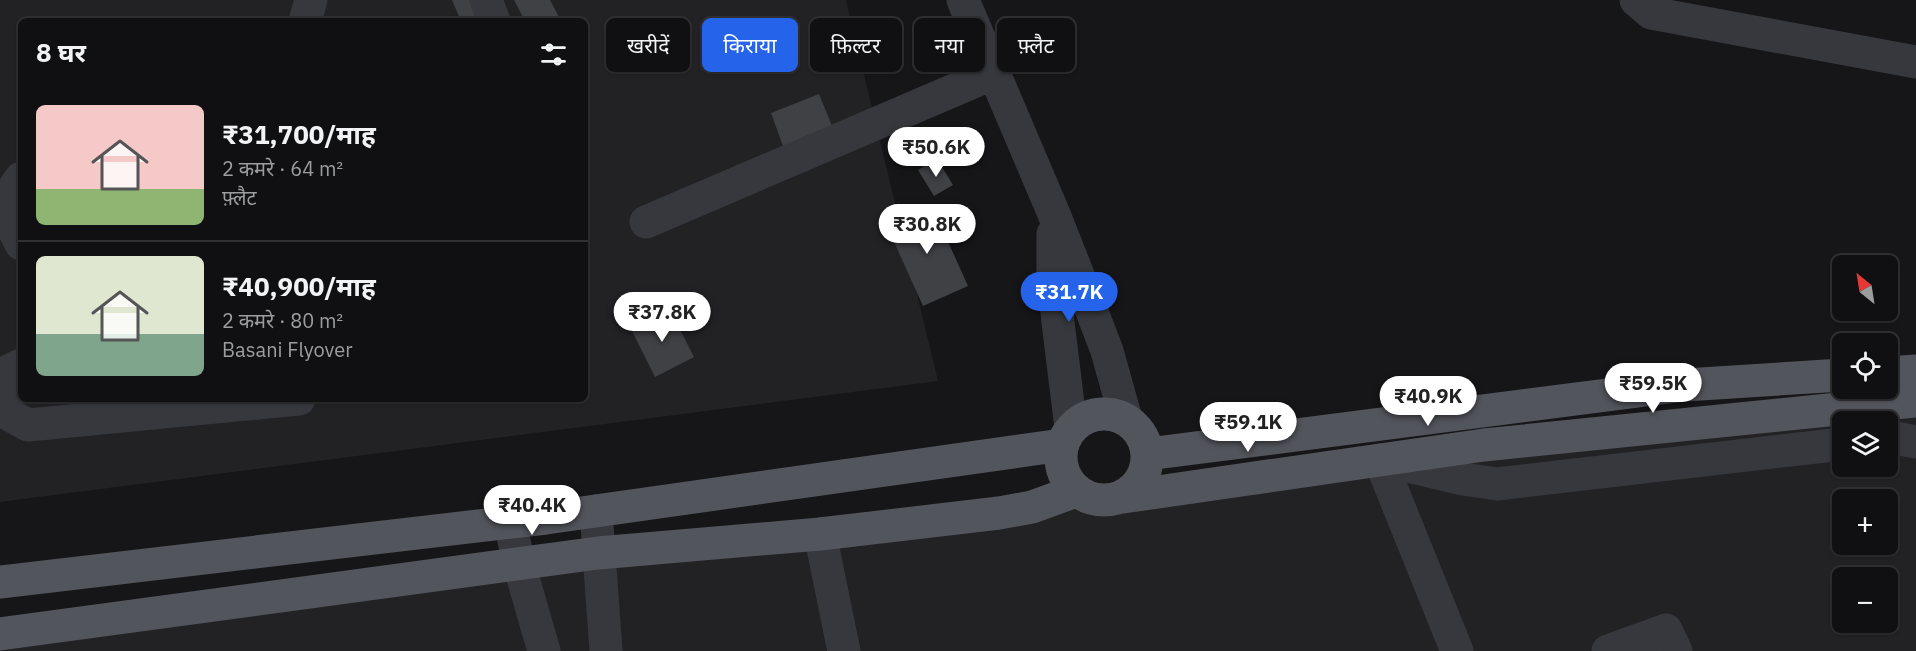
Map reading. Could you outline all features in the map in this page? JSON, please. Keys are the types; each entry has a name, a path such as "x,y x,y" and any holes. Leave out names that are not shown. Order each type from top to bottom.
{"main road":[{"path":"1898,372 1916,371"},
{"path":"1148,454 1685,385 1832,376"},
{"path":"1067,436 1062,470 1076,491 1099,501 1484,445 1916,401"},
{"path":"0,582 596,511 1067,436 1087,417 1107,413 1126,419 1141,434 1148,454 1142,479 1124,497"},
{"path":"0,634 598,553 820,534 999,513 1032,507 1076,491"}],"street":[{"path":"306,18 310,0"},
{"path":"486,0 493,18"},
{"path":"963,0 1054,214 1107,351 1126,419"},
{"path":"1636,0 1651,14 1916,62"},
{"path":"646,222 994,74"},
{"path":"18,182 9,192 6,207 9,222 18,238"},
{"path":"1054,214 1053,272 1067,436"},
{"path":"0,375 18,366"},
{"path":"0,388 10,415 28,425 268,402"},
{"path":"1898,438 1916,442"},
{"path":"1380,460 1463,479 1497,484 1832,445"},
{"path":"1380,460 1457,651"},
{"path":"596,511 606,651"},
{"path":"510,522 519,564 544,651"},
{"path":"820,534 844,651"},
{"path":"1608,651 1666,630 1676,651"}],"shaded area":[{"path":"0,0 846,0 850,18 810,18 810,72 863,72 938,381 0,502"},
{"path":"1916,384 1916,651 0,651 0,634 519,564 1832,395 1832,399 1898,399 1898,386"}],"building":[{"path":"452,0 481,0 489,18 460,18"},
{"path":"514,0 550,0 559,18 523,18"},
{"path":"819,94 837,138 787,157 771,113"},
{"path":"937,159 953,185 934,196 918,170"},
{"path":"931,204 968,286 923,306 886,224"},
{"path":"670,310 694,357 655,377 631,329"}]}
